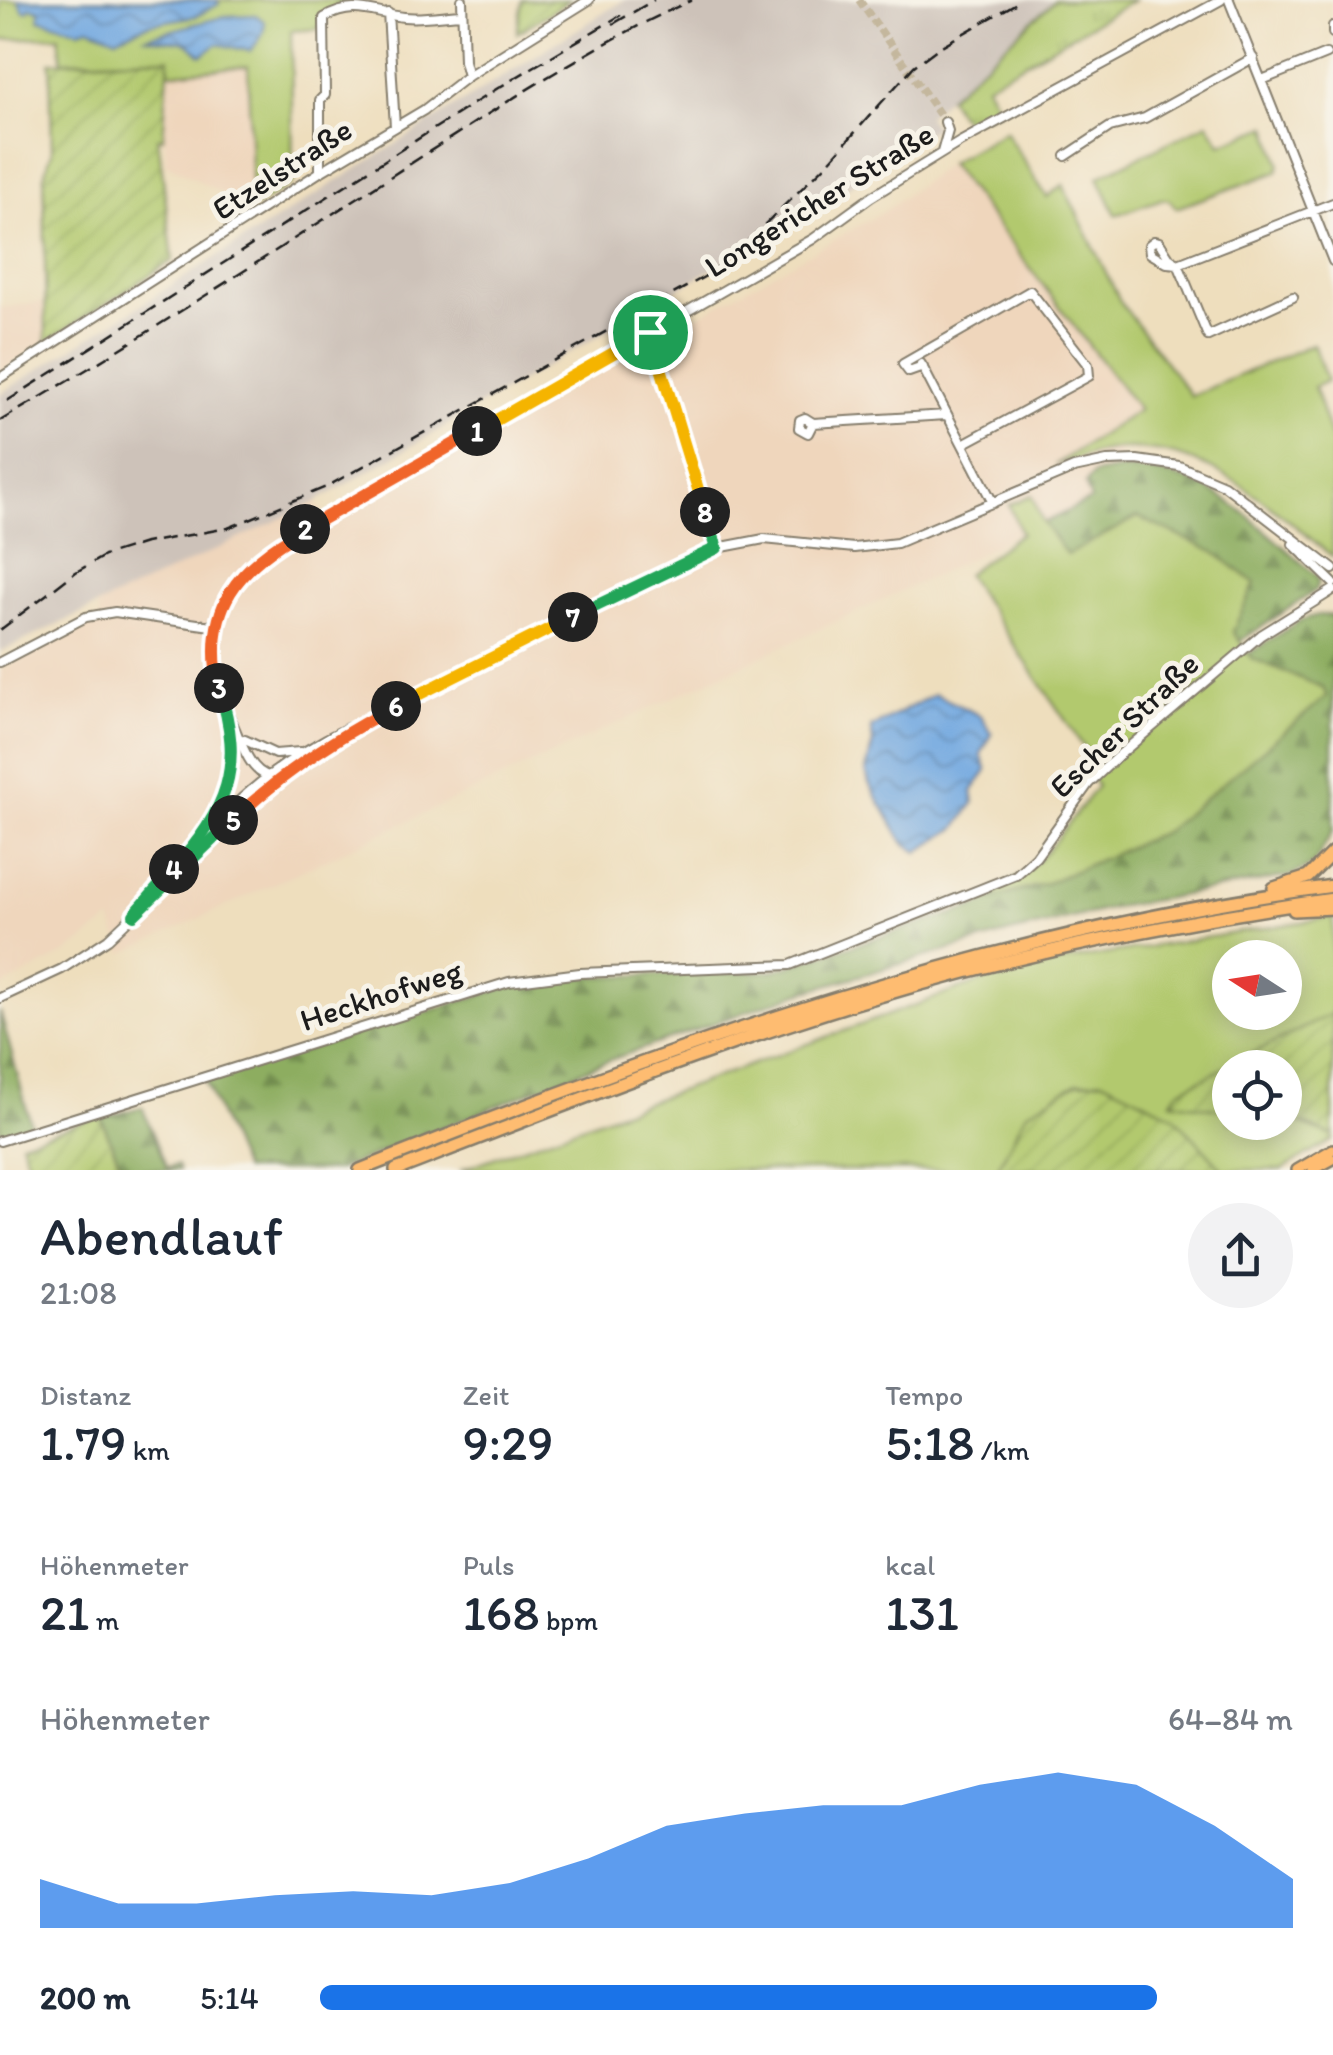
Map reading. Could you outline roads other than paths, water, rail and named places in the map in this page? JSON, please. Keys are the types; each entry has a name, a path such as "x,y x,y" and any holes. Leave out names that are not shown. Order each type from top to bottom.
{"highway":[{"path":"1239,898 1308,877 1333,852"},
{"path":"360,1170 602,1077 894,978 1040,940 1239,898 1333,886"},
{"path":"396,1170 788,1024 1043,952 1333,899"},
{"path":"1280,906 1296,910 1333,908"}],"main road":[{"path":"1297,1170 1333,1150"},
{"path":"1313,1170 1331,1163"}],"street":[{"path":"462,0 468,76"},
{"name":"Etzelstraße","path":"0,378 320,172 424,110 468,76 589,0"},
{"name":"Longericher Straße","path":"208,830 220,808 228,779 231,744 215,665 218,627 233,586 248,567 272,548 813,238 960,142 1220,0"},
{"path":"1229,0 1333,261"},
{"path":"320,172 324,18 352,7 411,17 462,14"},
{"path":"388,13 395,126"},
{"path":"1262,80 1326,54"},
{"path":"1066,156 1110,127 1146,118 1253,58"},
{"path":"942,153 948,132 945,122 960,142"},
{"path":"1293,297 1208,336 1178,264 1333,203"},
{"path":"922,366 912,372 904,370 905,360 1030,291 1088,366 1089,376 962,444"},
{"path":"650,332 717,548"},
{"path":"917,355 993,503"},
{"path":"814,423 948,415"},
{"path":"134,915 208,830 264,776 304,751 717,548 764,540 854,548 885,546 913,538 1074,468 1137,460 1179,466 1236,492 1333,569"},
{"path":"1269,519 1333,587"},
{"name":"Escher Straße","path":"790,965 1016,876 1036,856 1089,783 1262,635 1333,587"},
{"path":"0,662 86,617 116,612 218,627"},
{"name":"Longericher Straße","path":"224,703 264,776"},
{"path":"0,998 35,984 85,955 134,915 261,794 366,722"},
{"path":"241,736 274,754 304,751"},
{"path":"264,776 286,777"},
{"path":"261,794 264,776"},
{"name":"Heckhofweg","path":"0,1141 508,982 580,973 790,965"}],"water":[{"path":"18,0 217,0 219,4 197,16 149,24 116,38 89,27 80,30 39,19 39,10 30,7 24,11"},
{"path":"256,15 265,22 250,51 218,44 202,55 186,43 146,37 226,16"},
{"path":"935,694 981,716 992,734 981,754 987,771 972,791 974,803 956,828 918,852 903,842 866,771 873,742 871,728"}],"tunnel":[{"path":"859,0 945,122"}],"railway":[{"path":"613,24 654,0"},
{"path":"0,421 194,303 536,84 692,0"},
{"path":"0,630 76,572 104,556 145,543 228,528 326,487 704,277 730,258 825,166 914,66 1022,0"},
{"path":"7,401 498,88 621,15"}]}
